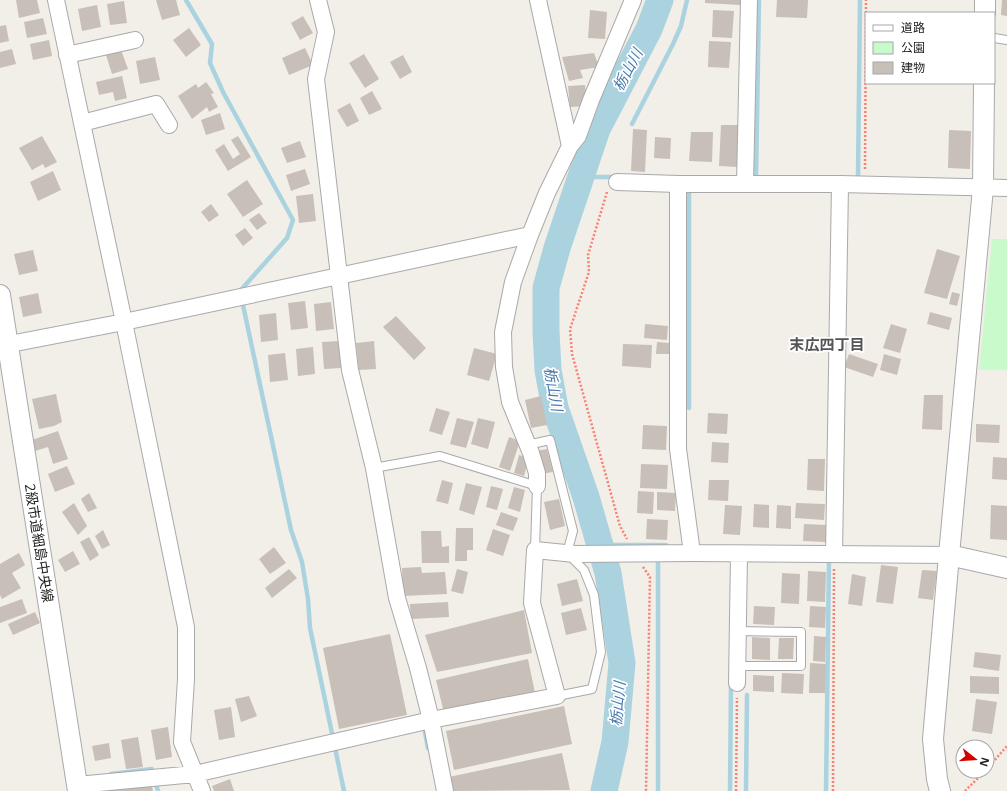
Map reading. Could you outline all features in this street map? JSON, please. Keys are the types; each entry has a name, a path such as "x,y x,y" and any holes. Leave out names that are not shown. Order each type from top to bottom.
{"street":[{"path":"56,0 124,322 186,627 186,679 182,742 202,791"},
{"path":"318,0 326,32 316,79 350,370 374,468 396,598 418,668 445,791"},
{"path":"538,0 570,146"},
{"path":"537,486 537,473 531,453 510,402 504,367 504,332 513,282 547,193 570,146 578,136 591,100 633,0"},
{"path":"745,184 749,0"},
{"path":"985,12 986,0"},
{"path":"67,54 135,40"},
{"path":"940,791 937,779 933,740 982,188 984,84"},
{"path":"82,123 156,104 169,125"},
{"path":"617,182 678,184 840,184 1007,188"},
{"path":"678,184 678,449 692,553"},
{"path":"834,554 840,184"},
{"path":"4,345 124,322 530,235"},
{"name":"2級市道細島中央線","path":"0,295 4,345 77,788"},
{"path":"77,788 195,774 430,720 556,696 532,603 535,550 571,553 949,555 1007,568"},
{"path":"737,683 738,554"}],"lane":[{"path":"995,38 1007,40"},
{"path":"527,445 550,440 573,531 571,553 584,570 594,595 601,652 592,688 556,696"},
{"path":"374,468 440,456 537,486 535,550"},
{"path":"737,666 801,666 801,632 738,631"}],"path":[{"path":"866,0 866,12"},
{"path":"865,185 866,84"},
{"path":"617,182 608,188 588,255 589,272 570,329 572,354 620,526 634,553 650,577 646,791"},
{"path":"833,791 834,554"},
{"path":"736,791 737,683"},
{"path":"995,760 1007,746"},
{"path":"965,791 977,779"}],"green space":[{"path":"992,239 1007,239 1007,370 979,370"}],"building":[{"path":"16,0 37,0 40,13 19,18"},
{"path":"156,0 176,0 180,15 162,20"},
{"path":"705,0 740,0 740,5 705,3"},
{"path":"777,0 808,0 807,18 776,17"},
{"path":"1002,0 1007,0 1007,16 1001,15"},
{"path":"124,1 127,23 110,25 107,4"},
{"path":"97,5 101,27 82,31 78,9"},
{"path":"590,10 607,12 605,39 588,38"},
{"path":"713,10 734,11 732,38 712,37"},
{"path":"303,16 313,33 300,40 291,23"},
{"path":"43,18 47,34 27,38 24,22"},
{"path":"6,25 9,41 0,43 0,26"},
{"path":"189,28 201,45 186,57 173,40"},
{"path":"49,40 52,56 33,60 30,44"},
{"path":"709,41 731,42 729,68 708,67"},
{"path":"305,48 313,65 289,75 282,58"},
{"path":"12,49 16,64 0,68 0,52"},
{"path":"121,50 128,69 112,74 106,55"},
{"path":"594,53 599,67 580,70 583,78 569,81 562,57"},
{"path":"364,54 379,79 365,88 349,63"},
{"path":"403,55 412,72 400,79 390,62"},
{"path":"155,57 160,80 140,84 136,61"},
{"path":"122,76 127,98 115,101 113,92 99,95 96,82"},
{"path":"206,82 214,93 211,94 218,107 209,112 207,107 192,119 178,96 196,84 198,88"},
{"path":"585,85 587,106 570,107 568,86"},
{"path":"372,91 382,109 369,115 360,98"},
{"path":"350,103 359,121 347,127 337,110"},
{"path":"220,113 225,129 206,135 201,120"},
{"path":"721,125 739,125 737,167 719,166"},
{"path":"633,129 647,130 645,172 631,171"},
{"path":"949,130 971,131 970,169 948,168"},
{"path":"691,132 713,132 712,162 689,161"},
{"path":"42,136 57,162 45,168 43,164 32,170 19,148"},
{"path":"238,136 251,157 228,171 215,150 224,144 233,159 240,154 231,140"},
{"path":"655,137 671,138 670,159 654,158"},
{"path":"300,141 306,157 287,163 281,148"},
{"path":"305,169 310,184 291,191 286,175"},
{"path":"53,171 61,190 38,201 30,182"},
{"path":"247,180 263,204 243,217 227,194"},
{"path":"313,194 316,221 299,223 296,196"},
{"path":"211,204 219,215 209,222 201,212"},
{"path":"259,213 267,223 257,230 249,220"},
{"path":"245,228 253,238 243,246 235,235"},
{"path":"937,249 960,256 947,299 924,293"},
{"path":"33,250 38,271 19,275 14,254"},
{"path":"952,292 960,294 957,306 949,304"},
{"path":"38,293 42,313 23,317 19,297"},
{"path":"305,301 308,328 291,330 288,303"},
{"path":"331,302 334,329 316,331 314,304"},
{"path":"930,312 952,318 949,330 927,324"},
{"path":"276,313 278,340 261,342 259,315"},
{"path":"396,316 426,348 414,360 383,327"},
{"path":"645,324 668,326 667,340 644,338"},
{"path":"891,324 907,329 900,353 883,348"},
{"path":"339,341 341,368 324,369 322,342"},
{"path":"374,341 376,369 359,370 356,343"},
{"path":"657,342 669,343 669,354 656,354"},
{"path":"623,344 652,345 651,368 622,366"},
{"path":"313,347 315,374 298,376 296,349"},
{"path":"474,348 497,354 489,381 467,375"},
{"path":"285,353 288,380 270,382 268,355"},
{"path":"849,354 878,364 873,377 844,367"},
{"path":"884,354 901,359 897,375 880,370"},
{"path":"56,394 62,422 54,426 39,429 32,399"},
{"path":"924,395 943,395 942,430 922,429"},
{"path":"541,396 547,425 531,428 525,400"},
{"path":"436,408 450,412 442,435 429,431"},
{"path":"708,413 728,414 727,434 707,433"},
{"path":"457,418 474,422 466,448 450,444"},
{"path":"478,418 495,422 488,449 471,444"},
{"path":"976,424 1000,425 999,443 976,442"},
{"path":"643,425 667,426 666,450 642,449"},
{"path":"58,431 68,459 53,464 48,447 35,451 32,440"},
{"path":"509,437 520,441 510,471 499,467"},
{"path":"712,442 729,443 728,463 711,462"},
{"path":"547,449 553,472 541,474 536,451"},
{"path":"519,455 529,458 524,476 514,473"},
{"path":"993,457 1007,458 1007,480 992,479"},
{"path":"808,459 825,459 824,491 807,490"},
{"path":"641,464 668,465 667,489 640,488"},
{"path":"67,466 75,484 55,492 48,474"},
{"path":"442,480 453,483 448,504 436,501"},
{"path":"709,480 729,480 728,501 708,500"},
{"path":"466,483 482,487 474,515 459,510"},
{"path":"491,486 503,489 497,510 486,507"},
{"path":"514,487 525,490 520,512 508,508"},
{"path":"638,491 654,492 653,514 637,513"},
{"path":"657,492 676,493 675,511 657,510"},
{"path":"89,493 97,508 88,512 81,499"},
{"path":"559,499 565,526 550,530 544,502"},
{"path":"74,503 87,526 78,535 62,512"},
{"path":"796,503 825,504 824,520 795,518"},
{"path":"754,504 769,505 769,528 753,527"},
{"path":"725,505 742,506 740,535 723,534"},
{"path":"777,505 791,506 791,529 776,528"},
{"path":"991,505 1007,506 1007,540 990,539"},
{"path":"501,512 518,518 513,531 496,525"},
{"path":"647,519 668,520 667,540 646,539"},
{"path":"804,524 827,525 826,542 803,541"},
{"path":"456,528 473,528 473,550 467,550 467,561 455,561"},
{"path":"493,529 510,535 503,556 486,550"},
{"path":"103,530 110,545 102,549 95,536"},
{"path":"421,531 441,531 442,547 449,546 449,563 422,563"},
{"path":"89,537 99,555 90,561 80,542"},
{"path":"274,547 286,563 270,574 259,559"},
{"path":"73,551 80,564 65,572 58,560"},
{"path":"19,553 25,565 12,573 21,588 2,599 0,595 0,564"},
{"path":"881,565 898,567 893,604 876,602"},
{"path":"421,567 422,573 445,572 447,594 403,596 402,568"},
{"path":"289,569 297,578 272,598 265,588"},
{"path":"457,569 468,572 463,594 451,591"},
{"path":"922,570 937,571 933,600 918,598"},
{"path":"808,571 826,572 825,602 807,601"},
{"path":"782,573 800,574 799,604 781,603"},
{"path":"852,574 866,577 862,606 848,604"},
{"path":"577,579 583,601 562,606 557,584"},
{"path":"22,599 27,613 0,623 0,607"},
{"path":"448,602 449,617 411,619 410,604"},
{"path":"754,606 775,607 774,625 753,624"},
{"path":"810,606 826,607 825,628 809,627"},
{"path":"581,608 587,630 566,635 561,613"},
{"path":"524,610 532,653 437,672 425,635"},
{"path":"35,612 40,623 13,635 8,624"},
{"path":"390,634 407,715 339,729 323,648"},
{"path":"814,636 826,637 825,662 813,661"},
{"path":"752,637 770,638 770,660 752,659"},
{"path":"779,638 794,638 793,659 778,659"},
{"path":"975,652 1001,655 999,671 973,667"},
{"path":"528,659 535,693 444,713 436,680"},
{"path":"810,663 826,664 825,693 809,693"},
{"path":"782,673 804,674 803,694 781,693"},
{"path":"753,675 774,676 774,692 753,691"},
{"path":"970,676 999,677 999,694 970,693"},
{"path":"249,696 257,716 241,722 235,699"},
{"path":"976,699 997,702 992,734 972,731"},
{"path":"564,706 572,744 454,770 446,731"},
{"path":"231,707 235,737 219,740 214,710"},
{"path":"168,727 172,757 156,760 151,730"},
{"path":"138,737 143,767 126,769 121,740"},
{"path":"109,743 111,758 95,761 92,746"},
{"path":"562,753 570,790 452,791 449,777"},
{"path":"230,779 234,791 214,791 212,786"},
{"path":"151,781 153,791 109,791 109,790"}],"waterway":[{"path":"186,0 212,44 210,63 223,92 293,220 287,238 240,291 291,530 302,562 308,599 310,628 344,791"},
{"name":"栃山川","path":"604,791 615,742 622,663 608,573 586,497 555,408 548,370 546,288 557,248 597,129 649,29 660,0"},
{"path":"632,124 681,26 687,0"},
{"path":"756,178 759,0"},
{"path":"858,179 860,0"},
{"path":"580,177 615,177"},
{"path":"689,188 689,408"},
{"path":"600,545 666,545"},
{"path":"658,557 658,791"},
{"path":"826,791 829,557"},
{"path":"730,791 731,682"},
{"path":"746,791 747,695"},
{"path":"425,732 428,748"},
{"path":"111,774 152,769 158,791"}],"district":[{"name":"末広四丁目","path":"827,345"}]}
